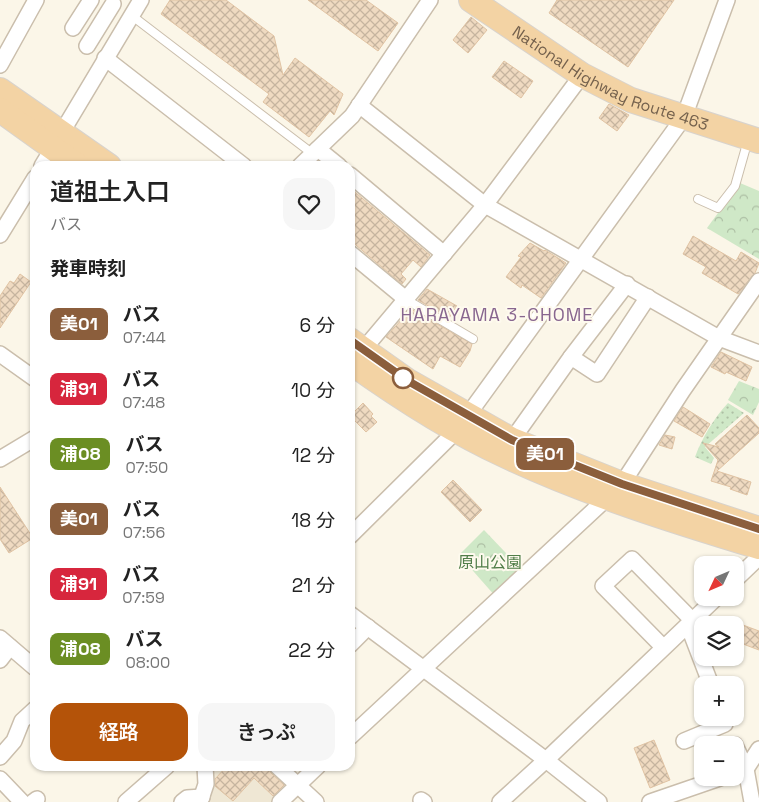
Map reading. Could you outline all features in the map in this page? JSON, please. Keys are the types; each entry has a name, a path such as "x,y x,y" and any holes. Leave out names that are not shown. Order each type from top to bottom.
{"highway":[{"name":"National Highway Route 463","path":"471,0 582,75 631,100 754,140"},
{"path":"0,90 52,149 92,161"},
{"path":"0,110 70,161"},
{"path":"355,352 395,394 462,423 512,440 680,524 759,547"},
{"path":"462,423 504,455 538,471 759,529"}],"street":[{"path":"0,65 36,0"},
{"path":"73,28 91,0"},
{"path":"52,149 141,0"},
{"path":"305,161 352,116 430,0"},
{"path":"355,531 462,423 684,117 727,0"},
{"path":"87,46 109,2 131,15"},
{"path":"105,58 238,161"},
{"path":"355,350 407,300 486,205 582,75"},
{"path":"359,105 486,205 719,338 759,353"},
{"path":"315,151 332,161"},
{"path":"355,179 444,254"},
{"path":"0,235 30,186"},
{"path":"355,257 407,300"},
{"path":"355,732 614,491 759,281"},
{"path":"512,440 571,357 627,284"},
{"path":"571,357 596,374 648,297"},
{"path":"0,354 30,376"},
{"path":"0,459 30,441"},
{"path":"744,571 759,557"},
{"path":"663,647 603,586 632,559 690,622 708,676"},
{"path":"500,802 707,606"},
{"path":"355,618 546,760 599,802"},
{"path":"355,639 368,627"},
{"path":"0,660 5,642 30,664"},
{"path":"2,751 14,741 22,721 30,714"},
{"path":"684,741 714,726"},
{"path":"744,766 759,749"},
{"path":"126,802 161,771"},
{"path":"182,802 188,798 201,799 206,784 205,771"},
{"path":"282,771 316,802"},
{"path":"280,802 313,771"},
{"path":"0,779 22,802"},
{"path":"744,781 752,802"},
{"path":"650,802 678,797 702,786"}],"lane":[{"path":"131,15 315,151"},
{"path":"698,199 718,208 735,186 754,140"},
{"path":"407,300 473,339"}],"shaded area":[{"path":"214,771 275,771 288,783 289,788 274,802 204,802"}],"green space":[{"path":"740,183 759,191 759,259 707,228"},
{"path":"739,381 759,389 759,402 753,415 728,400"},
{"path":"728,403 744,413 705,447 714,458 711,464 695,457 709,428"},
{"name":"原山公園","path":"484,530 523,571 496,597 459,555"}],"building":[{"path":"170,0 226,0 274,36 283,75 295,58 343,94 334,115 330,111 309,137 263,102 269,94 161,14"},
{"path":"308,0 366,0 398,23 378,51"},
{"path":"557,0 674,0 628,67 549,13"},
{"path":"471,17 487,30 468,53 453,40"},
{"path":"504,61 533,81 521,98 492,77"},
{"path":"609,104 629,115 617,131 599,118"},
{"path":"355,192 430,255 421,267 413,260 401,274 406,279 402,284 355,244"},
{"path":"693,236 736,261 741,252 759,263 755,273 738,294 702,273 706,267 683,254"},
{"path":"530,243 566,263 541,298 522,285 521,288 506,277 521,257 518,256"},
{"path":"20,274 30,281 0,328 0,296 10,281 14,283"},
{"path":"427,289 457,306 449,318 418,300"},
{"path":"411,309 472,344 460,367 440,356 433,369 386,337"},
{"path":"721,352 752,367 746,381 711,367"},
{"path":"363,403 373,414 371,416 377,422 366,432 355,421 355,411"},
{"path":"683,407 710,424 702,437 674,421"},
{"path":"747,415 759,428 759,433 717,471 751,482 747,495 730,489 731,487 711,481 718,460 703,443 719,447 715,444"},
{"path":"665,435 675,437 672,449 659,445"},
{"path":"453,480 482,510 470,522 441,492"},
{"path":"0,487 30,533 30,540 9,553 0,539"},
{"path":"744,625 759,631 759,650 744,644"},
{"path":"654,740 670,780 650,788 634,748"},
{"path":"222,771 270,771 284,785 273,796 254,778 233,801 215,786 215,779"}],"bus line":[{"name":"美01","path":"355,344 408,381 512,440 622,484 759,529"}],"district":[{"name":"HARAYAMA 3-CHOME","path":"497,315"}]}
